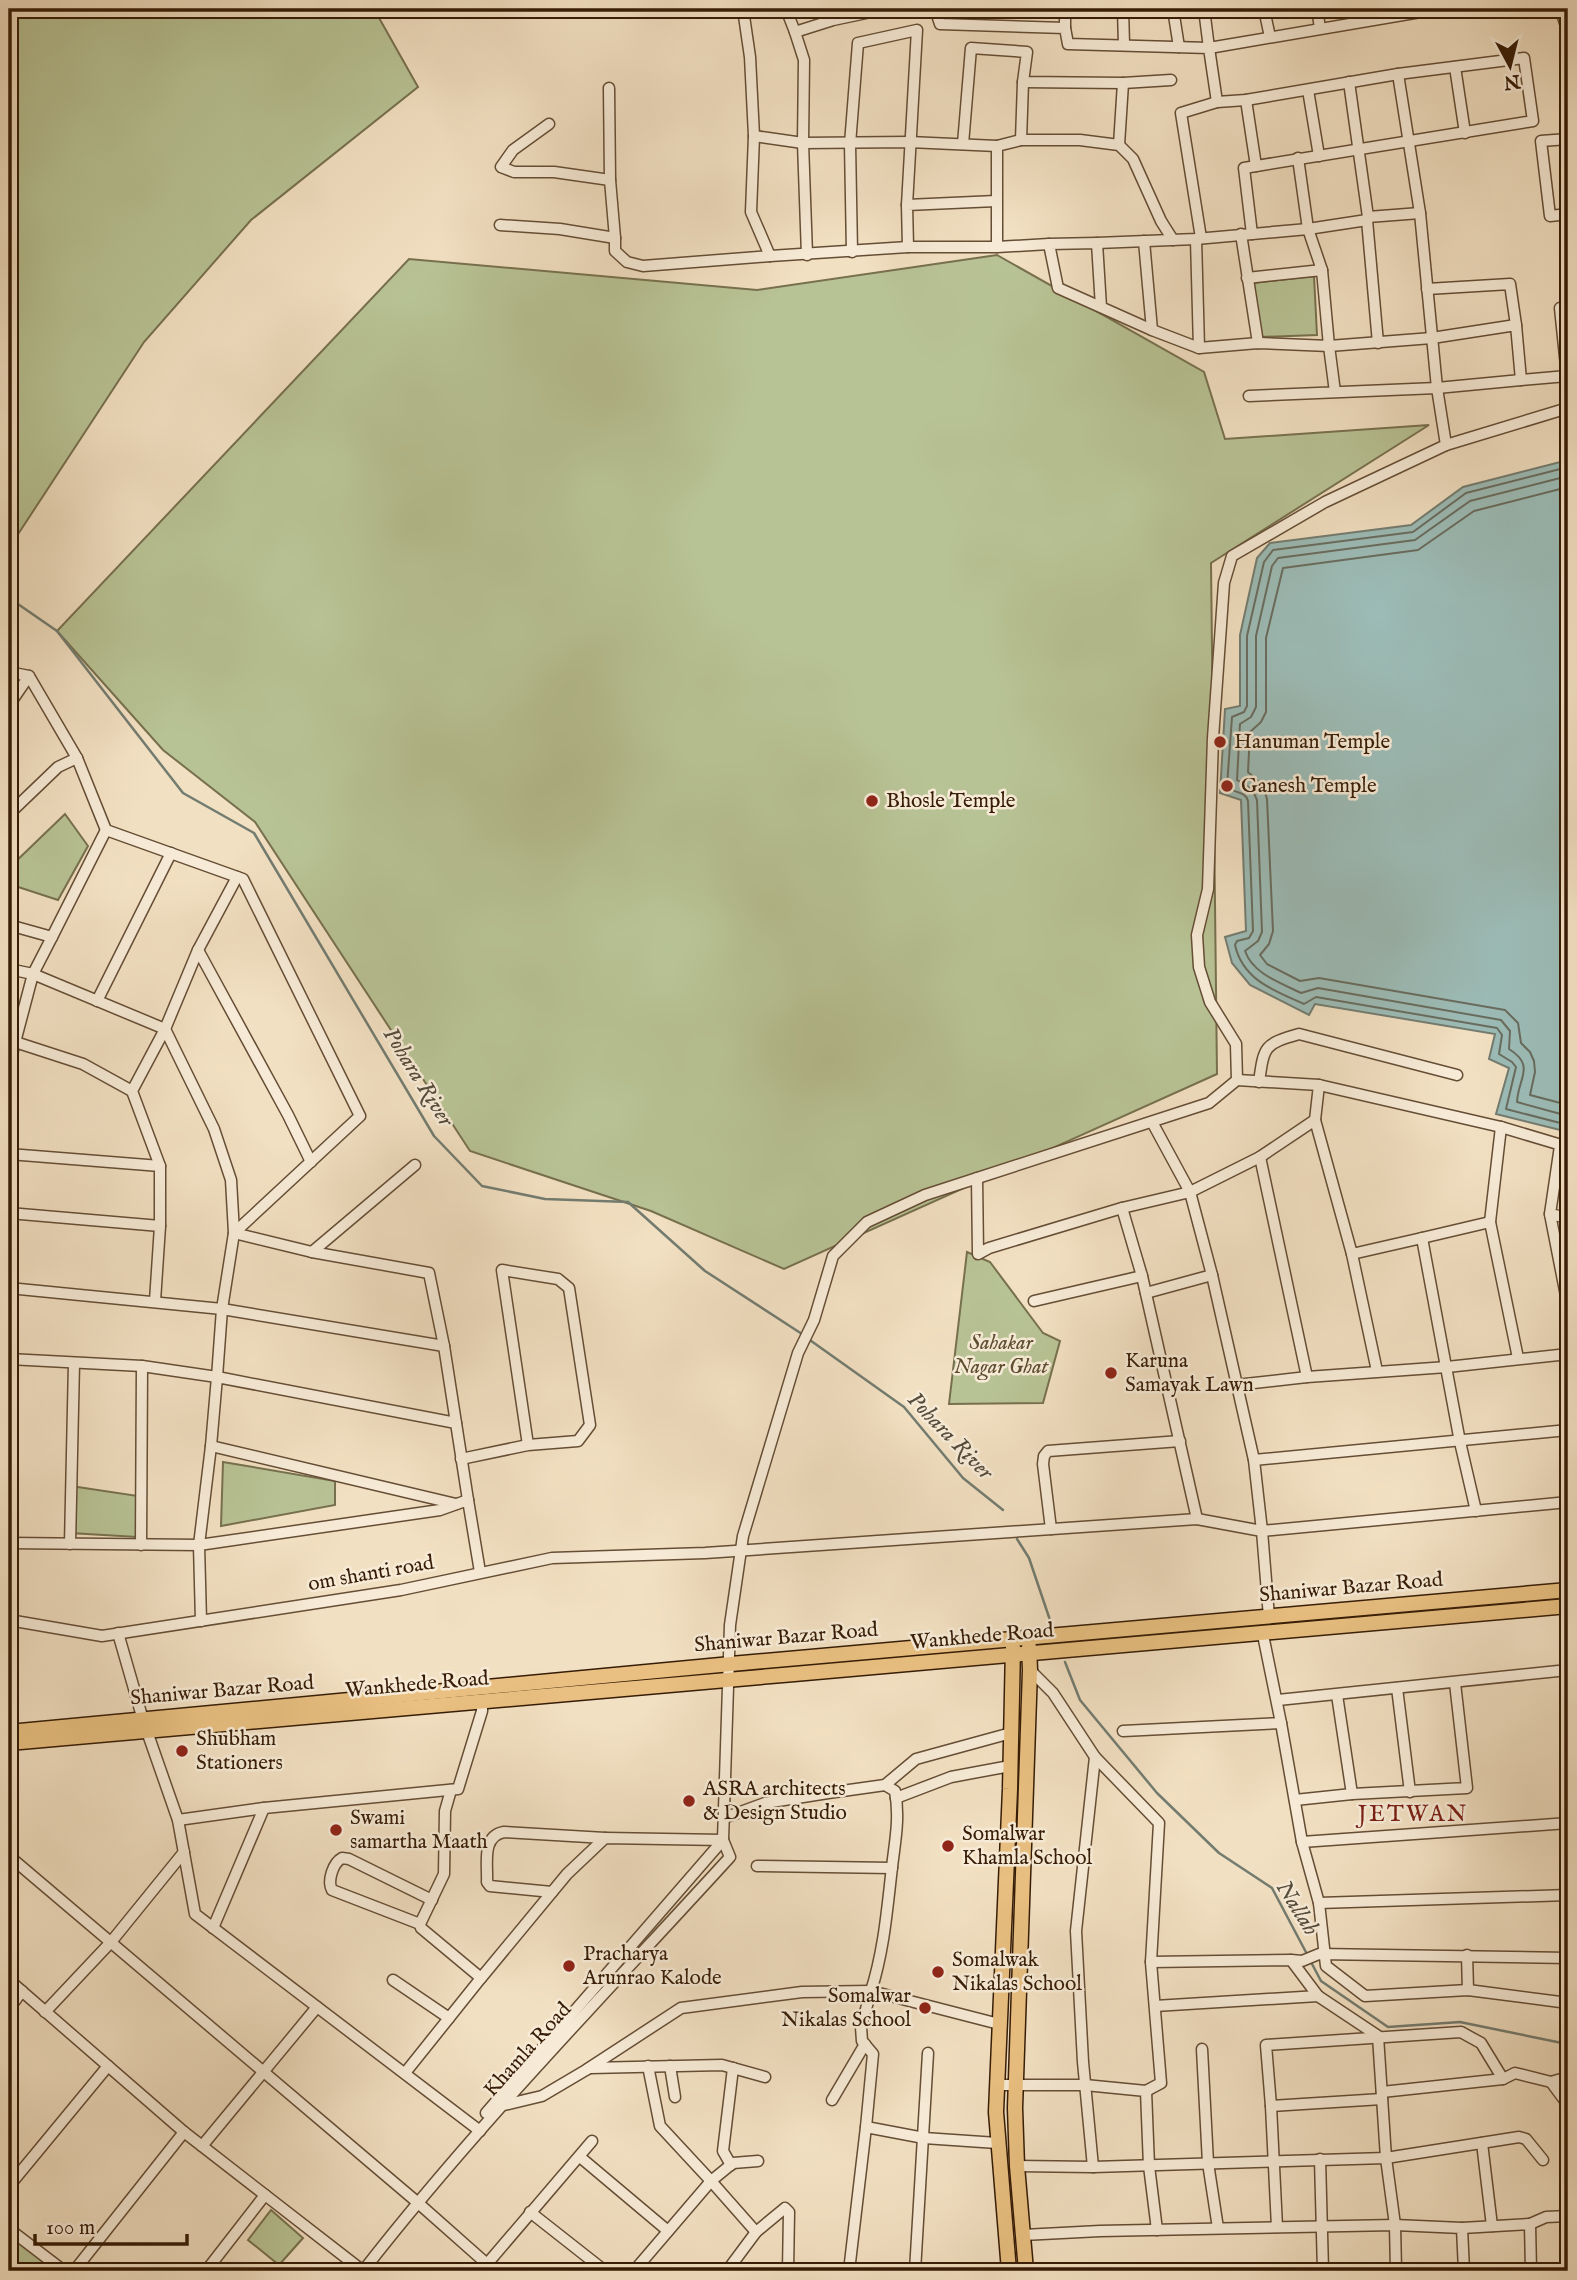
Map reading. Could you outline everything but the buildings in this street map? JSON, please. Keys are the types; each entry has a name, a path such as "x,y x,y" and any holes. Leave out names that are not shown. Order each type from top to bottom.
{"main road":[{"name":"Shaniwar Bazar Road","path":"9,1732 145,1725 730,1671 1029,1637 1568,1590"},
{"name":"Wankhede Road","path":"145,1725 482,1700 730,1671 1029,1654 1568,1606"},
{"path":"1026,2271 1017,2166 1016,2086 1029,1637"},
{"path":"1009,2271 997,2143 996,2085 1013,1639"},
{"name":"Shaniwar Bazar Road","path":"9,1744 145,1725"}],"street":[{"path":"743,9 750,57 754,136 751,212 770,256"},
{"path":"786,9 804,60 803,144 807,255"},
{"path":"795,32 831,14 883,9"},
{"path":"935,9 940,24 1065,28"},
{"path":"1065,9 1068,44 1209,48 1320,28 1371,15 1430,9"},
{"path":"1124,9 1124,45"},
{"path":"1173,9 1179,47"},
{"path":"1204,9 1217,102"},
{"path":"1265,9 1270,37"},
{"path":"1317,9 1320,28"},
{"path":"1555,9 1562,14 1568,32"},
{"path":"852,251 850,144 858,43 917,30 909,142 908,247"},
{"path":"963,144 971,48 1027,52 1021,140"},
{"path":"1199,348 1198,239 1181,113 1217,102 1246,100 1398,74 1524,58 1533,121 1244,168 1247,278 1258,343"},
{"path":"1455,67 1465,133"},
{"path":"1398,74 1420,213 1437,388 1446,445"},
{"path":"1023,82 1124,83 1171,80"},
{"path":"1349,82 1368,218 1378,343"},
{"path":"1119,145 1124,83"},
{"path":"609,88 610,180 615,251 627,262 643,266 908,247 998,247 1198,239 1308,229 1368,218 1420,213"},
{"path":"1308,90 1319,156"},
{"path":"1246,100 1256,166"},
{"path":"549,124 513,150 501,167 514,172 554,172 610,180"},
{"path":"754,136 803,144 909,142 997,146 1021,140 1080,140 1119,145 1133,159 1161,221 1173,240"},
{"path":"1568,139 1541,141 1550,216 1568,214"},
{"path":"997,146 998,247"},
{"path":"1298,158 1308,229 1322,270 1335,392"},
{"path":"907,205 996,201"},
{"path":"500,225 560,229 615,238"},
{"path":"1144,241 1152,330"},
{"path":"1097,243 1101,307"},
{"path":"1049,244 1058,288 1199,348 1258,343 1329,346 1378,343 1433,338 1516,325"},
{"path":"1247,278 1322,270"},
{"path":"1427,289 1510,284 1521,380"},
{"path":"1250,396 1437,388 1567,376 1560,308"},
{"path":"1237,1080 1236,1044 1210,1002 1199,967 1197,935 1208,889 1213,738 1224,583 1232,556 1325,502 1446,445 1568,408"},
{"path":"9,671 29,676 78,758 106,830 33,974 12,1041 9,1065"},
{"path":"9,705 29,676"},
{"path":"9,814 58,767 78,758"},
{"path":"106,830 243,879 360,1116 234,1233"},
{"path":"97,1001 171,853"},
{"path":"132,1091 165,1029 198,950 237,877"},
{"path":"9,925 52,937"},
{"path":"198,950 288,1115 310,1162"},
{"path":"9,969 33,974 165,1029 214,1129 231,1180 234,1233 222,1309 211,1446 199,1545 201,1621"},
{"path":"1259,1082 1263,1053 1274,1041 1299,1034 1457,1074"},
{"path":"12,1041 83,1065 132,1091 160,1166 160,1226 155,1301"},
{"path":"552,1892 490,1886 487,1882 488,1843 493,1836 503,1832 605,1838 723,1840 730,1625 743,1536 798,1353 814,1320 833,1256 867,1222 925,1195 1209,1103 1237,1080 1319,1085 1501,1127 1564,1147 1550,1214 1568,1306"},
{"path":"1319,1085 1315,1120 1352,1254 1377,1371"},
{"path":"977,1178 978,1254 989,1248 1122,1208 1190,1192 1260,1157 1315,1120"},
{"path":"1152,1122 1190,1192 1212,1275 1255,1460 1269,1616"},
{"path":"1501,1127 1490,1222 1518,1358"},
{"path":"9,1154 160,1166"},
{"path":"1260,1157 1307,1377"},
{"path":"312,1252 415,1165"},
{"path":"1122,1208 1142,1276 1197,1519"},
{"path":"9,1213 160,1226"},
{"path":"1550,1214 1568,1218"},
{"path":"1352,1254 1490,1222"},
{"path":"234,1233 312,1252 429,1273 444,1346 480,1572"},
{"path":"1422,1238 1460,1442 1476,1511"},
{"path":"461,1459 528,1445 578,1441 590,1425 569,1288 558,1279 502,1270 528,1445"},
{"path":"1146,1293 1212,1275"},
{"path":"1034,1301 1142,1276"},
{"path":"9,1288 222,1309 444,1346"},
{"path":"1236,1385 1568,1354"},
{"path":"9,1415 10,1359 142,1366 217,1377 456,1423"},
{"path":"70,1544 74,1363"},
{"path":"141,1545 142,1366"},
{"path":"1255,1460 1568,1430"},
{"path":"1051,1529 1043,1464 1048,1451 1180,1441"},
{"path":"211,1446 456,1504"},
{"path":"9,1543 199,1545 440,1510 468,1500"},
{"name":"om shanti road","path":"9,1620 102,1636 401,1590 552,1558 705,1553 1197,1519 1262,1531 1568,1503"},
{"path":"118,1633 145,1725 178,1820 194,1914 477,2129"},
{"path":"1263,1635 1278,1700 1302,1842 1319,1903 1322,1954 1326,1966 1365,1996 1468,1990 1568,2003"},
{"path":"996,2085 1085,2085 1146,2091 1161,2083 1151,1962 1159,1823 1095,1757 1053,1693 1030,1670"},
{"path":"1278,1700 1568,1670"},
{"path":"1295,1800 1467,1788 1455,1683"},
{"path":"1397,1688 1410,1792"},
{"path":"1337,1695 1352,1794"},
{"path":"178,1820 264,1808 458,1789 482,1711 482,1700"},
{"path":"1123,1731 1281,1723"},
{"path":"724,1818 765,1803 885,1785 916,1759 1011,1733"},
{"path":"1093,2167 1076,1931 1095,1757"},
{"path":"896,1798 951,1777 1010,1766"},
{"path":"849,2271 873,2054 862,2041 860,2027 884,1942 897,1829 895,1791 885,1785"},
{"path":"420,1926 443,1874 445,1811 451,1790"},
{"path":"213,1928 264,1808"},
{"path":"1302,1842 1568,1823"},
{"path":"405,2073 567,1874 605,1838"},
{"name":"Khamla Road","path":"359,2270 416,2201 477,2129 723,1840 730,1857 504,2105 477,2129"},
{"path":"46,2012 111,1942 184,1852"},
{"path":"9,1856 416,2201 483,2268 496,2271"},
{"path":"432,1900 349,1859 342,1858 337,1863 330,1881 332,1890 420,1926 481,1978"},
{"path":"757,1866 892,1868"},
{"path":"329,1894 420,1926"},
{"path":"1319,1903 1568,1895"},
{"path":"1151,1962 1296,1960 1322,1954 1568,1958"},
{"path":"1467,1955 1468,1990"},
{"path":"1296,1960 1318,1996 1378,2036"},
{"path":"9,1980 184,2132 359,2270"},
{"path":"393,1980 449,2018"},
{"path":"504,2105 542,2096 681,2008 802,1992 871,1991 999,2024"},
{"path":"9,2009 22,1992"},
{"path":"1154,2006 1318,1996"},
{"path":"202,2146 317,2007"},
{"path":"1277,2227 1266,2045 1461,2032 1480,2043 1503,2079"},
{"path":"1378,2036 1386,2158 1395,2225 1396,2271"},
{"path":"832,2101 865,2044"},
{"path":"1202,2049 1208,2163 1218,2228"},
{"path":"915,2271 928,2053"},
{"path":"590,2068 722,2065 765,2077"},
{"path":"9,2186 108,2066"},
{"path":"648,2066 660,2126 756,2232"},
{"path":"670,2066 675,2097"},
{"path":"730,2165 723,2151 733,2068"},
{"path":"1271,2106 1503,2079 1515,2073 1551,2082 1568,2077"},
{"path":"1551,2082 1568,2105"},
{"path":"1146,2091 1149,2166 1157,2230"},
{"path":"866,2127 924,2138 997,2143"},
{"path":"74,2271 184,2132"},
{"path":"1017,2166 1149,2166 1386,2158 1519,2137 1526,2139 1544,2160"},
{"path":"483,2268 592,2140"},
{"path":"1482,2143 1492,2227"},
{"path":"580,2157 668,2231"},
{"path":"634,2271 711,2181 730,2165 745,2160 758,2161"},
{"path":"1320,2160 1323,2271"},
{"path":"206,2271 265,2195"},
{"path":"727,2271 756,2232 785,2208 788,2210 788,2271"},
{"path":"530,2212 605,2271"},
{"path":"1023,2235 1321,2226 1492,2227 1530,2224 1546,2217 1568,2216"},
{"path":"1530,2224 1531,2271"},
{"path":"1462,2228 1464,2271"},
{"path":"9,2229 64,2271"}],"green space":[{"path":"9,9 374,9 418,87 251,220 144,342 9,548"},
{"path":"997,255 1204,372 1225,439 1429,425 1211,563 1217,1074 784,1269 651,1211 470,1151 255,822 163,750 57,631 409,259 757,290"},
{"path":"1314,276 1317,335 1261,337 1253,283"},
{"path":"65,814 88,846 58,900 9,884 9,868"},
{"name":"Sahakar Nagar Ghat","path":"967,1252 990,1262 1043,1333 1060,1341 1043,1403 949,1404"},
{"path":"223,1462 335,1481 335,1505 221,1526"},
{"path":"71,1486 138,1496 137,1537 70,1533"},
{"path":"271,2210 303,2238 279,2265 248,2240"},
{"path":"9,2233 57,2271 9,2271"}],"water":[{"path":"1568,460 1568,1132 1496,1114 1509,1068 1489,1059 1495,1034 1315,1004 1309,1015 1250,985 1232,963 1225,937 1246,931 1241,800 1220,793 1225,709 1240,706 1240,635 1257,558 1270,543 1411,525 1463,487"}],"waterway":[{"name":"Pohara River","path":"9,602 15,602 57,631 183,793 254,833 434,1136 482,1186 545,1199 628,1202 705,1271 802,1334"},
{"name":"Pohara River","path":"807,1338 904,1407 963,1478 1003,1510"},
{"name":"Nallah","path":"1017,1539 1029,1558 1051,1623"},
{"name":"Nallah","path":"1065,1662 1080,1700 1157,1793 1219,1853 1272,1888 1308,1956"},
{"name":"Nallah","path":"1311,1962 1321,1981 1388,2027 1460,2022 1562,2043 1568,2049"}],"place":[{"name":"Hanuman Temple","path":"1220,742"},
{"name":"Ganesh Temple","path":"1227,786"},
{"name":"Bhosle Temple","path":"872,801"},
{"name":"Karuna Samayak Lawn","path":"1111,1373"},
{"name":"Shubham Stationers","path":"182,1751"},
{"name":"ASRA architects & Design Studio","path":"689,1801"},
{"name":"Swami samartha Maath","path":"336,1830"},
{"name":"Somalwar Khamla School","path":"948,1846"},
{"name":"Pracharya Arunrao Kalode","path":"569,1966"},
{"name":"Somalwak Nikalas School","path":"938,1972"},
{"name":"Somalwar Nikalas School","path":"925,2008"}],"district":[{"name":"JETWAN","path":"1413,1814"}]}
